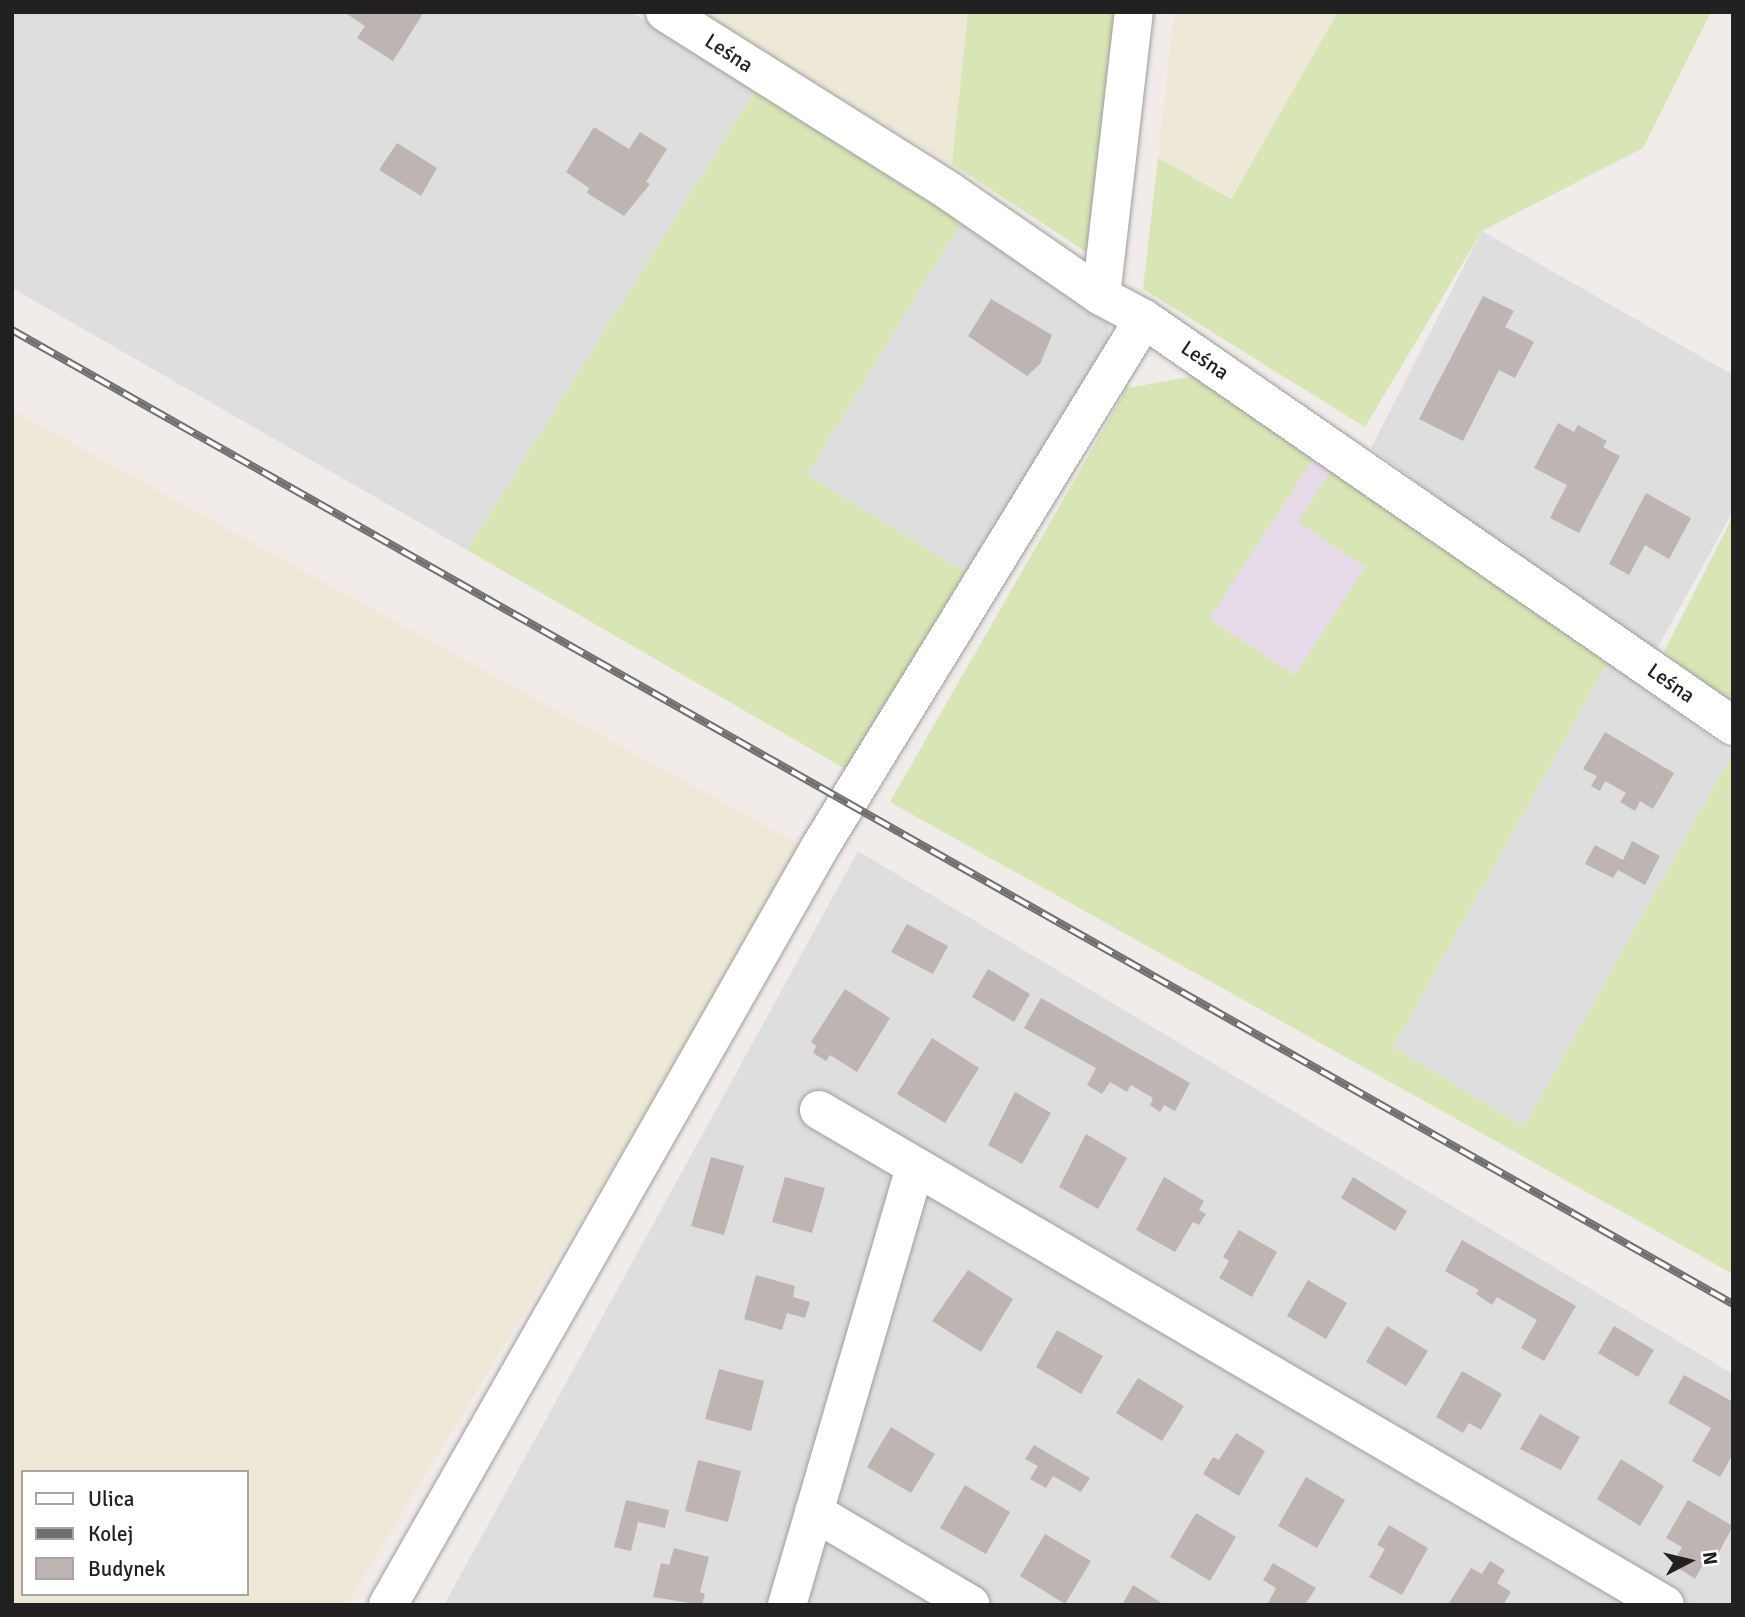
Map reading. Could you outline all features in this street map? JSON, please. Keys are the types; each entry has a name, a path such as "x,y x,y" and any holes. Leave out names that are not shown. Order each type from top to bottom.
{"street":[{"name":"Leśna","path":"665,12 949,191 1101,296 1144,319 1733,726"},
{"path":"1101,296 1133,12"},
{"path":"388,1605 820,847 1144,319"},
{"path":"819,1110 1665,1605"},
{"path":"788,1605 915,1167"},
{"path":"814,1512 971,1605"}],"shaded area":[{"path":"12,12 632,12 755,91 467,550 12,288"},
{"path":"702,12 968,12 952,164 799,74"},
{"path":"1174,12 1338,12 1230,199 1158,158"},
{"path":"961,222 1109,315 1108,354 971,576 806,476"},
{"path":"1482,231 1733,375 1733,511 1653,656 1371,448"},
{"path":"12,410 807,849 346,1605 12,1605"},
{"path":"1318,451 1336,463 1365,567 1295,675 1208,618"},
{"path":"1608,662 1733,753 1524,1127 1393,1047"},
{"path":"858,851 1733,1374 1733,1605 444,1605"}],"green space":[{"path":"968,12 1121,12 1097,230 1086,252 952,164"},
{"path":"1338,12 1711,12 1643,148 1482,231 1365,427 1143,289 1158,158 1231,199"},
{"path":"755,91 961,222 807,475 971,576 847,770 467,550"},
{"path":"1202,375 1318,451 1209,619 1295,675 1365,567 1298,522 1336,463 1608,662 1393,1047 1524,1127 1733,753 1733,1274 890,802 1127,388"},
{"path":"1733,516 1733,705 1664,652"}],"building":[{"path":"344,12 424,12 393,61 357,38 365,26"},
{"path":"594,127 629,149 640,132 667,149 646,182 650,184 624,216 587,193 589,188 566,172"},
{"path":"397,143 437,168 421,196 379,170"},
{"path":"1483,296 1514,311 1505,327 1534,342 1515,378 1499,370 1463,441 1419,419"},
{"path":"991,299 1052,335 1040,364 1027,376 968,336"},
{"path":"1558,423 1574,432 1578,425 1607,441 1603,447 1620,456 1579,533 1550,518 1567,485 1534,468"},
{"path":"1646,493 1691,518 1669,559 1645,545 1629,575 1609,564"},
{"path":"1605,732 1674,773 1653,809 1640,801 1635,811 1620,802 1626,793 1605,781 1600,791 1591,786 1597,776 1583,769"},
{"path":"1632,841 1660,856 1645,885 1618,870 1613,878 1585,864 1595,845 1623,860"},
{"path":"907,924 948,946 933,974 891,952"},
{"path":"988,969 1030,994 1014,1022 972,997"},
{"path":"845,989 890,1018 857,1072 830,1055 826,1061 813,1053 816,1046 811,1042"},
{"path":"1041,998 1190,1083 1175,1111 1164,1105 1160,1112 1150,1105 1153,1098 1131,1085 1127,1092 1110,1082 1102,1094 1087,1085 1096,1068 1024,1028"},
{"path":"932,1038 979,1068 945,1123 897,1094"},
{"path":"1015,1092 1051,1113 1022,1164 988,1145"},
{"path":"1086,1134 1127,1158 1098,1209 1059,1187"},
{"path":"711,1157 744,1166 724,1235 691,1226"},
{"path":"785,1177 825,1188 812,1233 772,1222"},
{"path":"1164,1177 1204,1201 1199,1210 1206,1214 1199,1225 1193,1222 1175,1252 1136,1230"},
{"path":"1353,1177 1407,1211 1395,1231 1341,1198"},
{"path":"1239,1230 1277,1252 1252,1297 1219,1278 1229,1261 1223,1257"},
{"path":"1462,1240 1576,1306 1544,1361 1521,1348 1537,1320 1497,1297 1492,1305 1476,1294 1479,1290 1445,1271"},
{"path":"968,1270 1013,1299 981,1352 932,1321"},
{"path":"756,1275 795,1286 793,1297 810,1302 805,1318 787,1313 782,1330 744,1319"},
{"path":"1308,1280 1347,1303 1326,1339 1287,1316"},
{"path":"1387,1326 1428,1351 1406,1386 1366,1362"},
{"path":"1614,1326 1654,1350 1638,1377 1598,1353"},
{"path":"1057,1330 1103,1356 1081,1394 1036,1367"},
{"path":"719,1369 764,1381 751,1431 705,1419"},
{"path":"1462,1371 1502,1394 1481,1430 1469,1423 1463,1433 1436,1417"},
{"path":"1684,1375 1733,1402 1733,1454 1720,1477 1692,1461 1711,1428 1668,1403"},
{"path":"1138,1378 1184,1406 1162,1441 1116,1413"},
{"path":"1540,1414 1580,1437 1561,1470 1520,1449"},
{"path":"891,1427 935,1454 911,1493 867,1467"},
{"path":"1236,1433 1265,1451 1239,1496 1203,1474 1213,1457 1219,1460"},
{"path":"1034,1445 1090,1478 1081,1492 1053,1476 1046,1488 1030,1479 1038,1466 1025,1459"},
{"path":"1621,1459 1664,1486 1640,1526 1597,1499"},
{"path":"698,1460 741,1471 728,1522 685,1511"},
{"path":"1306,1477 1345,1500 1317,1548 1278,1526"},
{"path":"965,1485 1010,1512 986,1554 940,1528"},
{"path":"626,1500 669,1510 665,1528 638,1522 631,1551 614,1547"},
{"path":"1688,1500 1733,1526 1712,1565 1705,1561 1695,1579 1672,1564 1682,1547 1666,1538"},
{"path":"1196,1513 1236,1537 1210,1581 1170,1557"},
{"path":"1389,1525 1428,1548 1402,1595 1369,1577 1385,1549 1377,1545"},
{"path":"1045,1534 1091,1561 1065,1604 1020,1576"},
{"path":"674,1548 709,1557 700,1592 705,1594 702,1605 653,1597 661,1563 669,1565"},
{"path":"1490,1561 1505,1570 1497,1583 1511,1592 1503,1605 1449,1603 1471,1568 1482,1574"},
{"path":"1273,1563 1316,1588 1305,1605 1267,1605 1276,1588 1263,1580"},
{"path":"1133,1585 1165,1605 1122,1605"}],"railway":[{"path":"12,330 1733,1304"}]}
